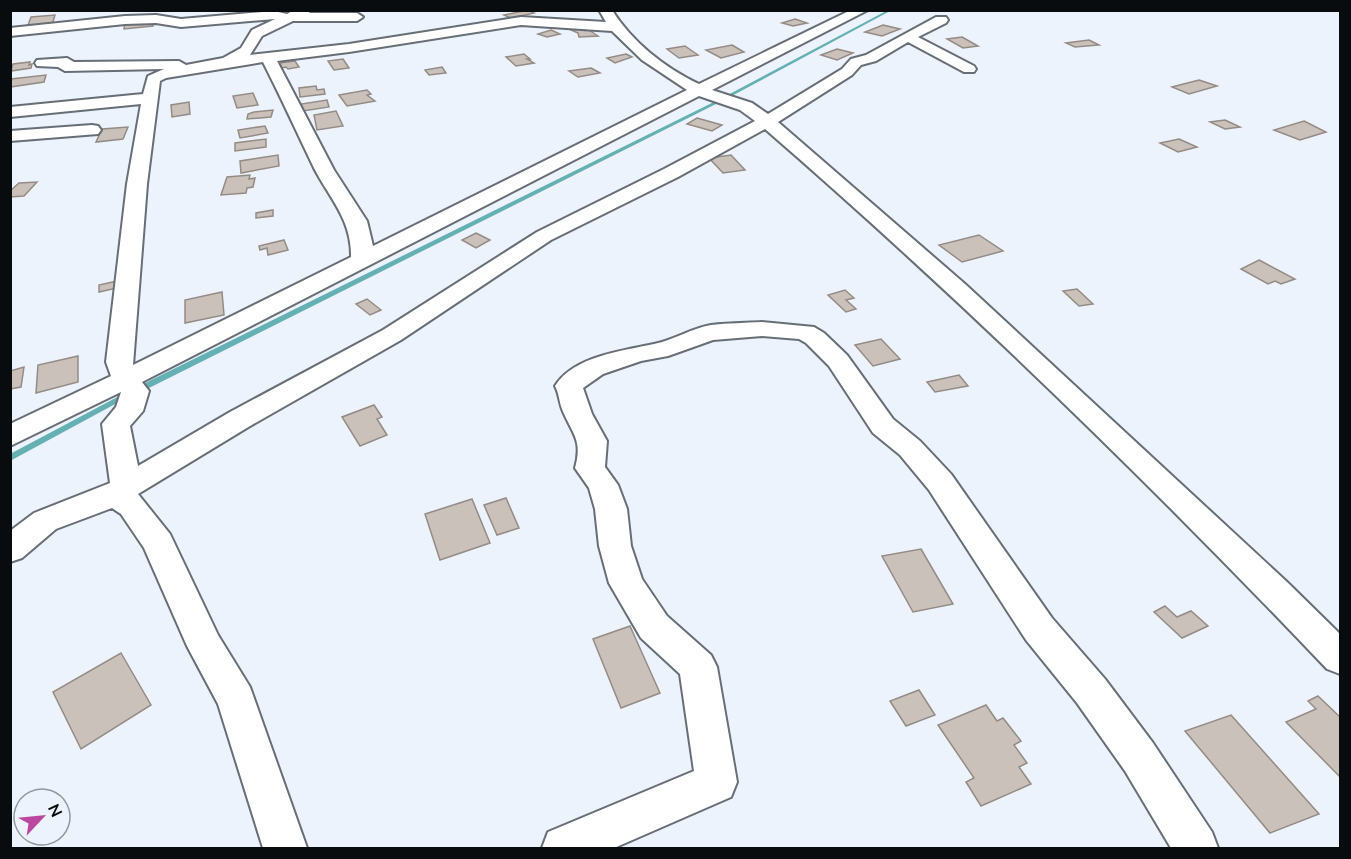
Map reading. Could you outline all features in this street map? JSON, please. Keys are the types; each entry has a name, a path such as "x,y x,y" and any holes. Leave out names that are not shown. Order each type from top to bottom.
{"street":[{"path":"10,436 862,10"},
{"path":"10,32 125,20 156,19 181,23 274,15 304,22 315,42 305,53"},
{"path":"207,21 225,26 225,30 257,33 304,22 357,17"},
{"path":"434,18 443,33"},
{"path":"285,849 236,699 205,646 158,543 121,491 116,424 129,411 135,392 126,379 119,362 137,184 153,79 162,74 227,62 348,48 521,21 610,19 635,47 700,90 725,98 757,114 865,204 1275,591 1341,658"},
{"path":"10,549 45,521 121,491 240,419 392,335 544,236 671,173 766,122 847,72 856,62 871,58 941,20"},
{"path":"348,48 373,38 376,32"},
{"path":"227,62 247,51 243,33"},
{"path":"908,37 969,69"},
{"path":"268,57 308,135 316,146 324,169 349,205 363,239 362,260"},
{"path":"42,63 67,63 65,67 77,68 134,64 205,66"},
{"path":"10,112 149,98"},
{"path":"10,136 92,130"},
{"path":"564,849 716,782 698,667 654,627 626,583 615,546 611,510 603,485 590,468 594,455 592,436 576,410 568,386 594,368 637,354 659,351 710,333 762,329 805,332 815,338 838,361 883,426 910,448 940,482 1039,629 1091,691 1139,758 1196,849"}],"building":[{"path":"528,10 534,13 511,18 504,15"},
{"path":"55,15 52,25 27,28 31,17"},
{"path":"153,19 153,26 124,29 125,22"},
{"path":"795,19 807,23 793,26 782,23"},
{"path":"883,25 900,29 882,36 865,32"},
{"path":"586,28 598,36 579,37 578,33 571,30"},
{"path":"551,30 560,34 547,37 538,34"},
{"path":"962,37 978,46 963,48 947,39"},
{"path":"1089,40 1099,45 1075,47 1066,43"},
{"path":"732,45 744,52 721,58 706,50"},
{"path":"685,46 698,55 679,58 667,49"},
{"path":"837,49 853,53 837,60 821,55"},
{"path":"524,54 534,63 516,66 506,57"},
{"path":"626,54 632,57 615,63 607,58"},
{"path":"343,59 349,68 334,70 328,61"},
{"path":"295,61 299,67 282,68 279,63"},
{"path":"30,62 31,68 11,71 13,64"},
{"path":"442,67 446,73 429,75 425,70"},
{"path":"591,68 600,73 578,77 569,71"},
{"path":"46,75 44,82 10,87 11,79"},
{"path":"1199,80 1217,86 1189,94 1172,87"},
{"path":"316,86 317,90 324,89 325,94 300,97 299,88"},
{"path":"367,90 371,94 367,95 375,101 347,106 339,95"},
{"path":"253,93 258,105 237,108 233,96"},
{"path":"327,100 329,107 303,111 301,104"},
{"path":"189,102 190,114 172,117 171,105"},
{"path":"273,110 271,117 247,119 248,114"},
{"path":"336,111 343,126 317,130 314,115"},
{"path":"697,118 722,125 712,131 687,124"},
{"path":"1225,120 1240,127 1225,129 1210,122"},
{"path":"1304,121 1326,132 1300,140 1274,130"},
{"path":"265,126 268,133 240,138 238,130"},
{"path":"128,127 123,139 96,142 102,129"},
{"path":"266,139 266,147 235,151 235,143"},
{"path":"1179,139 1197,147 1178,152 1160,143"},
{"path":"278,155 279,166 241,173 240,161"},
{"path":"731,155 745,170 723,173 709,158"},
{"path":"250,175 249,179 255,178 253,187 247,188 246,193 221,195 227,177"},
{"path":"37,182 24,196 10,197 10,191 19,183"},
{"path":"273,210 273,216 256,218 256,213"},
{"path":"476,233 490,240 476,248 462,240"},
{"path":"979,235 1003,251 962,262 939,245"},
{"path":"284,240 288,250 268,255 267,248 260,250 259,246"},
{"path":"1259,260 1295,279 1281,284 1275,281 1268,284 1241,269"},
{"path":"117,281 117,288 99,292 99,285"},
{"path":"1077,289 1093,304 1079,306 1063,291"},
{"path":"845,290 854,298 846,300 856,309 846,312 828,295"},
{"path":"222,292 224,315 185,323 185,300"},
{"path":"367,299 381,310 370,315 356,304"},
{"path":"881,339 900,359 873,366 855,345"},
{"path":"78,356 78,382 36,393 38,365"},
{"path":"24,367 21,387 10,389 10,371"},
{"path":"959,375 968,386 935,392 927,382"},
{"path":"374,405 382,417 377,419 387,435 360,446 342,417"},
{"path":"506,498 519,528 497,535 484,505"},
{"path":"472,499 490,543 440,560 425,514"},
{"path":"921,549 953,604 913,612 882,556"},
{"path":"1165,606 1177,617 1191,611 1208,626 1182,638 1154,612"},
{"path":"630,626 660,693 621,708 593,639"},
{"path":"121,653 151,705 81,749 53,692"},
{"path":"919,690 935,715 906,726 890,701"},
{"path":"1318,696 1340,717 1340,777 1286,722 1316,709 1308,701"},
{"path":"986,705 997,721 1003,718 1021,741 1014,745 1027,763 1019,767 1031,784 981,806 966,782 974,778 938,725"},
{"path":"1231,715 1319,814 1270,833 1185,731"}],"waterway":[{"path":"136,391 725,98 891,10"},
{"path":"10,458 126,396"}]}
